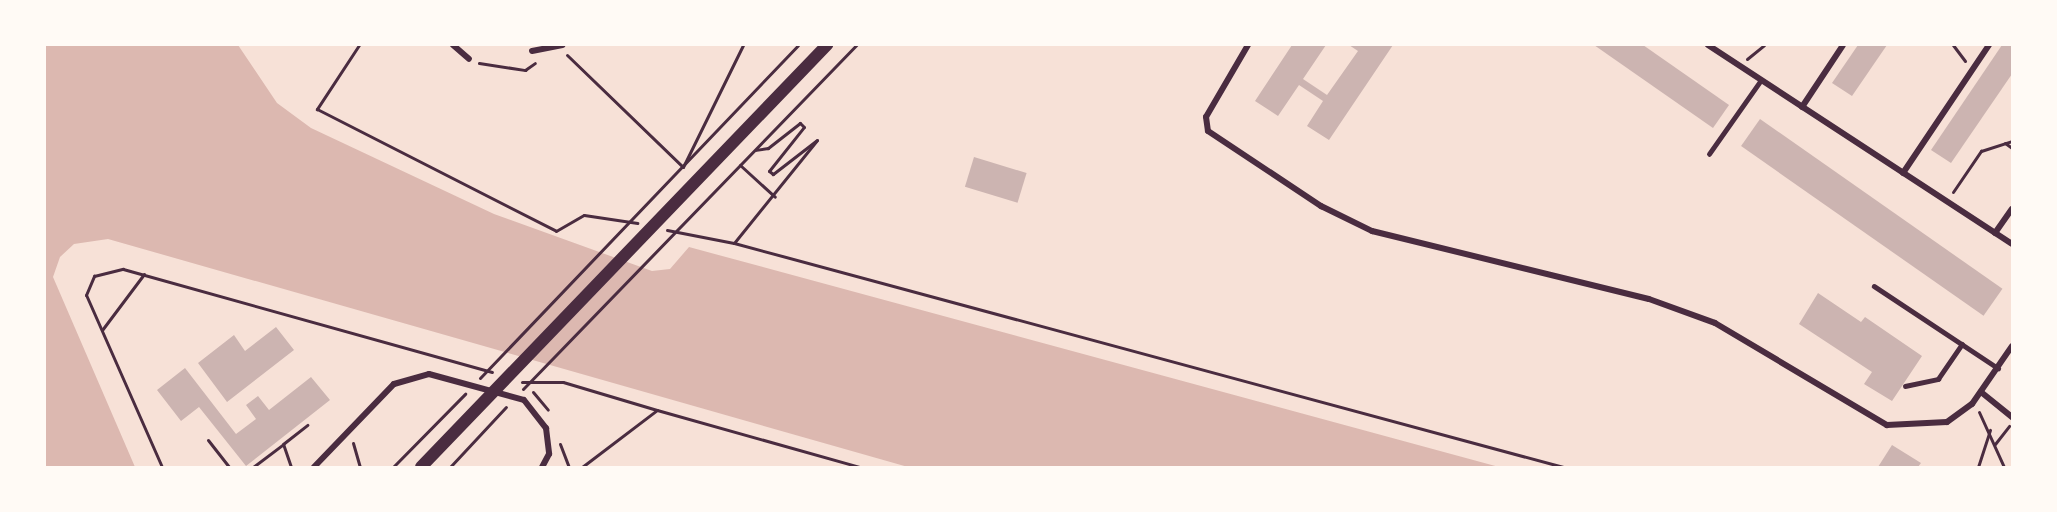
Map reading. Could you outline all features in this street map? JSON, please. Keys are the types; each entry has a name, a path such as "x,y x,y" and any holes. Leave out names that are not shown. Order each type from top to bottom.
{"main road":[{"path":"421,467 827,45"}],"street":[{"path":"453,45 469,59"},
{"path":"1248,45 1206,117 1208,131 1321,206 1372,231 1649,299 1715,322 1855,410 1887,425 1915,427 1947,422 1972,404 2012,346"},
{"path":"1708,45 2012,244"},
{"path":"1802,107 1843,45"},
{"path":"1903,173 1989,45"},
{"path":"532,51 561,46"},
{"path":"1995,233 2012,209"},
{"path":"314,467 393,384 429,374 461,380 524,400 535,408 546,428 546,466"},
{"path":"1982,392 2012,417"}],"lane":[{"path":"1709,154 1761,80"},
{"path":"1874,286 1998,368"},
{"path":"1905,386 1938,379 1962,344"}],"path":[{"path":"359,45 317,109 556,231 584,215 641,224"},
{"path":"683,167 743,45"},
{"path":"476,382 798,45"},
{"path":"450,467 856,45"},
{"path":"1739,65 1764,45"},
{"path":"1953,45 1955,54 1973,68"},
{"path":"469,59 496,69 525,70 561,46 683,167"},
{"path":"734,243 775,197 818,140 814,137 772,174 769,171 804,127 800,123 768,148 754,150"},
{"path":"1947,201 1981,151 2012,141"},
{"path":"2006,143 2012,148"},
{"path":"740,165 775,197"},
{"path":"662,229 734,243 1563,467"},
{"path":"162,467 86,295 94,276 123,269 144,274 475,363 503,377"},
{"path":"102,330 144,274"},
{"path":"554,421 539,395 512,382 563,382 860,467"},
{"path":"393,467 468,391"},
{"path":"1972,404 1990,430 2004,467"},
{"path":"582,467 657,410"},
{"path":"1995,444 2012,423"},
{"path":"253,467 307,425"},
{"path":"349,430 360,467"},
{"path":"1978,467 1990,430"},
{"path":"208,440 229,467"},
{"path":"560,441 569,467"},
{"path":"283,444 291,467"}],"shaded area":[{"path":"45,45 238,45 277,103 311,128 494,214 652,271 670,269 689,247 1499,467 908,467 108,239 74,244 60,257 53,277 135,467 45,467"}],"building":[{"path":"1292,45 1326,45 1303,79 1327,95 1358,51 1349,45 1393,45 1329,140 1307,126 1323,101 1299,85 1278,116 1255,101"},
{"path":"1594,45 1643,45 1729,105 1713,128"},
{"path":"1858,45 1887,45 1852,96 1832,83"},
{"path":"2002,45 2012,45 2012,74 1951,163 1931,150"},
{"path":"1760,119 2002,289 1984,316 1741,146"},
{"path":"974,157 1027,173 1018,203 965,187"},
{"path":"1818,293 1861,322 1865,317 1922,356 1892,401 1864,384 1872,372 1799,324"},
{"path":"276,327 294,350 227,402 198,363 234,335 245,351"},
{"path":"185,368 236,434 256,419 246,405 258,396 269,410 311,377 330,400 246,466 199,407 181,421 157,390"},
{"path":"1892,445 1921,463 1918,467 1878,467"}]}
